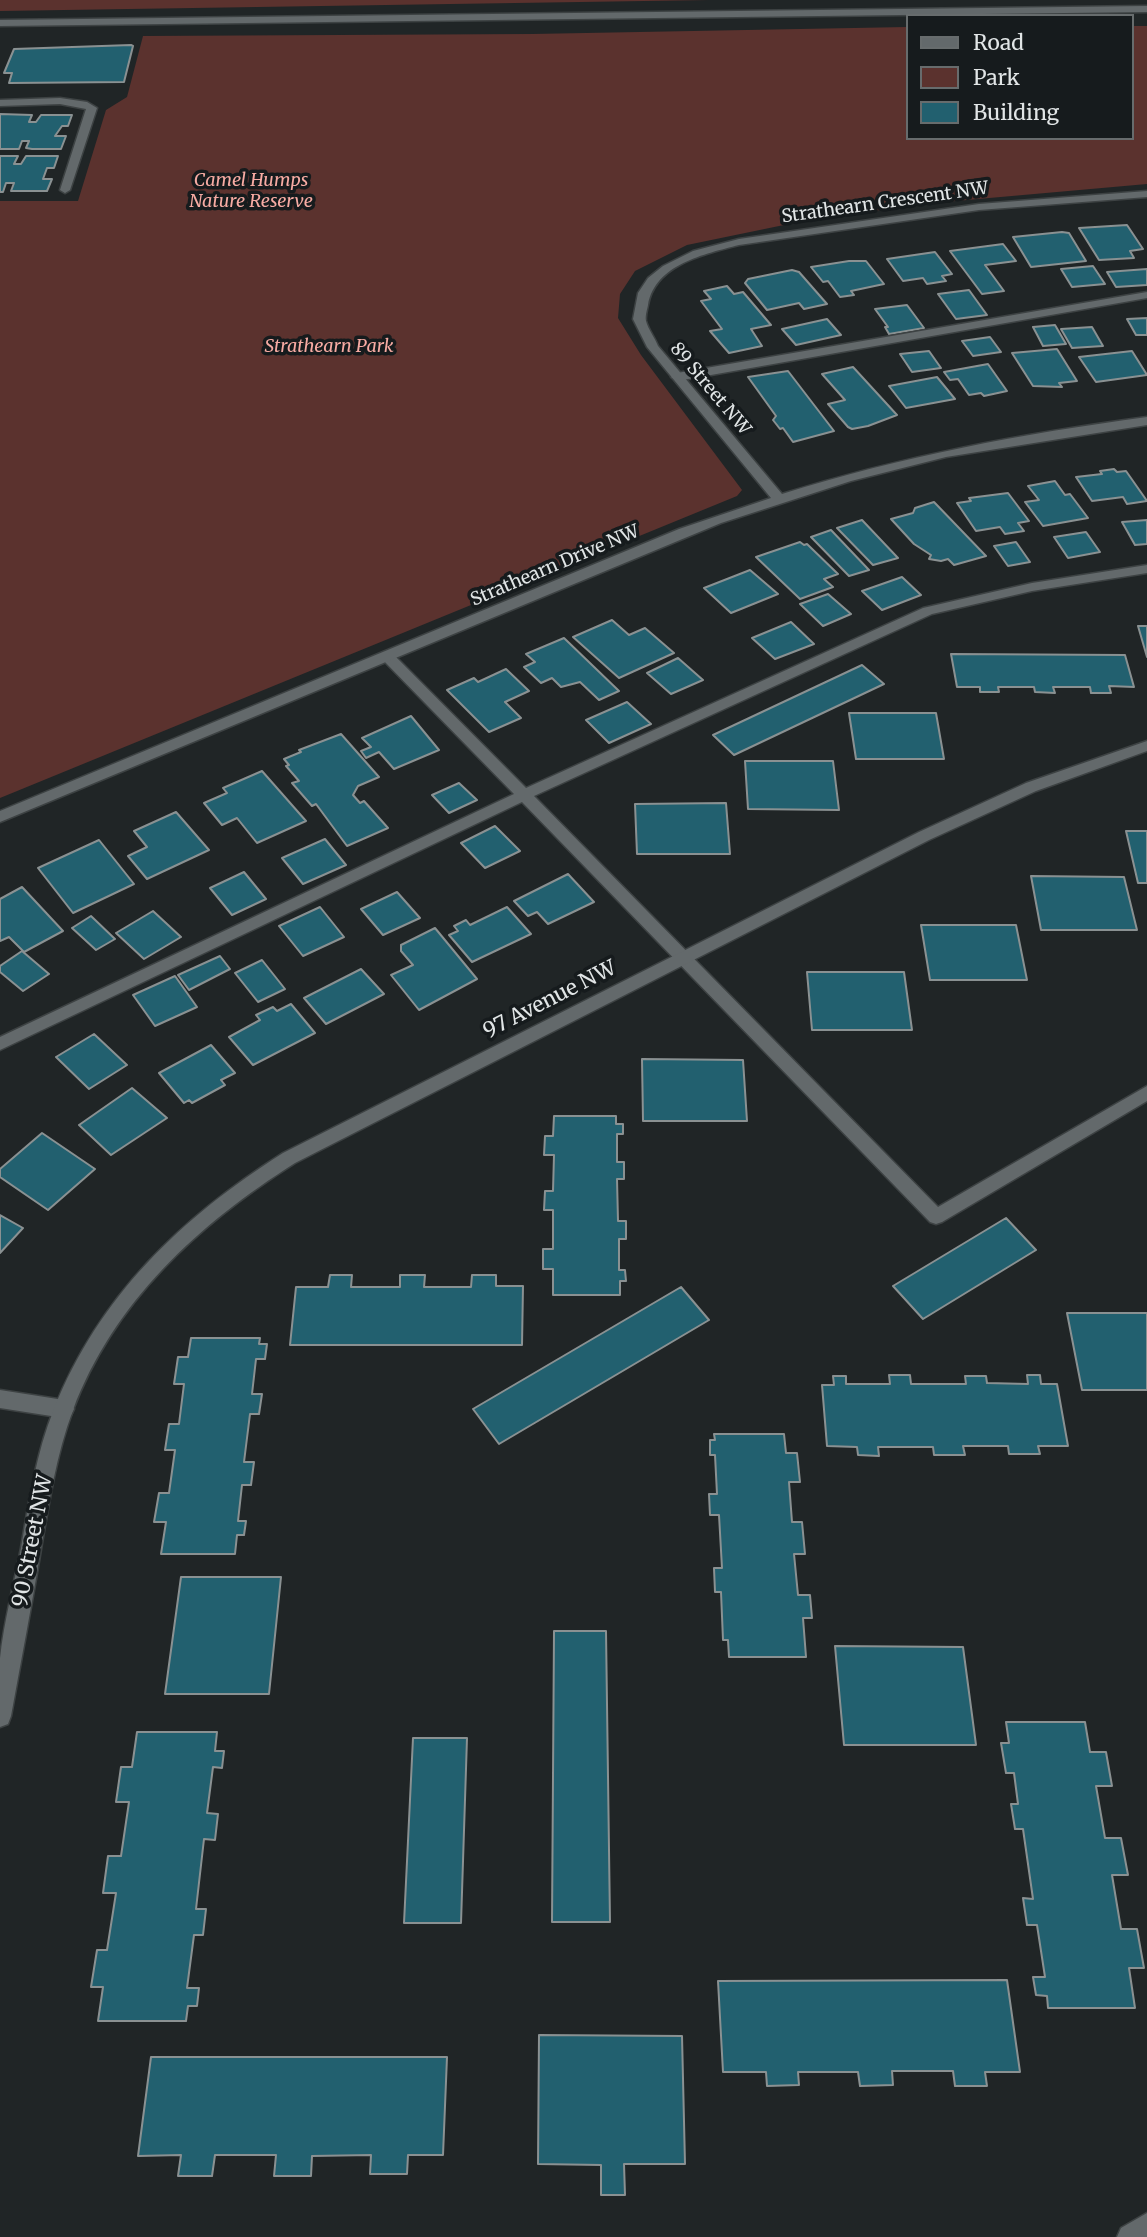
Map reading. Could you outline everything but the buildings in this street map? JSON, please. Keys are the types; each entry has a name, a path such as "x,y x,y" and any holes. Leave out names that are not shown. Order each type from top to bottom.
{"street":[{"path":"0,23 1147,9"},
{"path":"0,103 69,102 85,104 92,108 65,190"},
{"name":"Strathearn Crescent NW","path":"644,293 652,280 667,268 696,253 740,242 979,207 1147,194"},
{"name":"89 Street NW","path":"644,293 639,319 653,347 778,498"},
{"path":"677,377 1147,295"},
{"name":"Strathearn Drive NW","path":"0,817 684,532 778,498 944,454 1052,434 1147,421"},
{"path":"0,1044 524,795 928,611 1032,586 1147,569"},
{"path":"388,657 936,1217 1147,1093"},
{"name":"97 Avenue NW","path":"64,1409 99,1337 126,1297 157,1260 222,1201 289,1158 924,836 1095,762 1147,746"},
{"path":"0,1399 64,1409"},
{"name":"90 Street NW","path":"0,1716 40,1497 50,1452 64,1409"},
{"path":"1130,2237 1147,2226"}],"green space":[{"path":"0,0 709,0 0,11"},
{"name":"Strathearn Park","path":"1133,26 1147,26 1147,184 933,203 813,219 687,245 635,271 620,294 618,318 641,355 742,490 737,496 0,798 0,201 78,201 106,110 127,97 143,36 532,34 906,27 906,140 1133,140"}],"park label":[{"name":"Camel Humps Nature Reserve","path":"251,191"}]}
